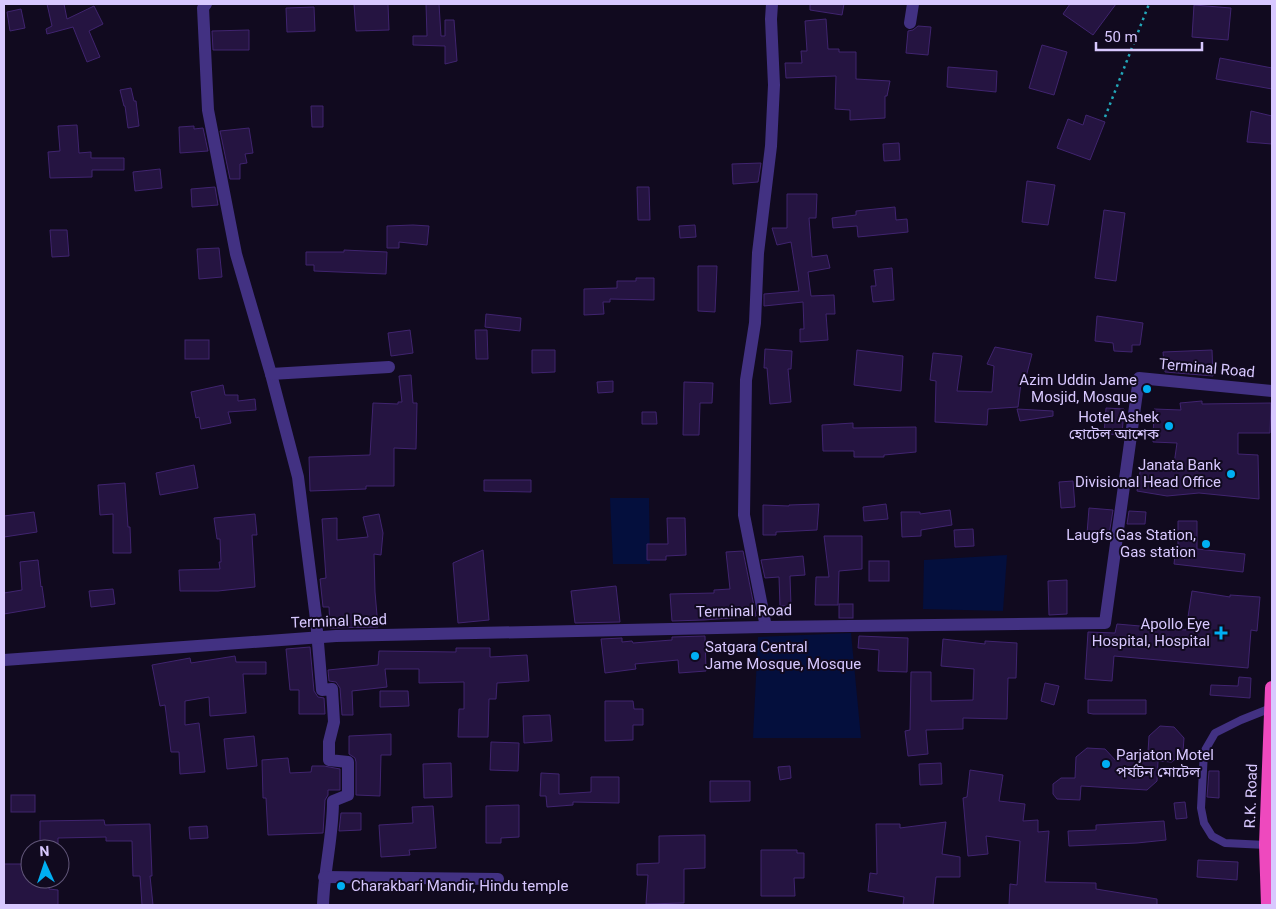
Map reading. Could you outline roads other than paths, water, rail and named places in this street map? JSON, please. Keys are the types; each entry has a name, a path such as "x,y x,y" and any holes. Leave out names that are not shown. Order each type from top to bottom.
{"highway":[{"name":"R.K. Road","path":"1268,905 1266,845 1272,688"}],"street":[{"path":"206,4 203,8 208,110 236,254 271,374 298,478 318,637 322,690 332,689 334,722 329,742 329,760 348,762 348,795 333,801 333,826 324,877 324,905"},
{"path":"766,627 744,515 746,380 754,323 758,253 772,146 774,84 770,19 772,4"},
{"path":"910,23 913,4"},
{"path":"271,374 389,367"},
{"name":"Terminal Road","path":"4,660 318,637 766,627 1105,623 1139,378 1272,391"},
{"path":"324,877 498,880"}],"lane":[{"path":"1266,845 1225,843 1212,836 1204,823 1201,808 1204,752 1214,733 1271,708"}],"place":[{"name":"Azim Uddin Jame Mosjid, Mosque","path":"1147,389"},
{"name":"Hotel Ashek হোটেল আশেক","path":"1169,426"},
{"name":"Janata Bank Divisional Head Office","path":"1231,474"},
{"name":"Laugfs Gas Station, Gas station","path":"1206,544"},
{"name":"Apollo Eye Hospital, Hospital","path":"1221,633"},
{"name":"Satgara Central Jame Mosque, Mosque","path":"695,656"},
{"name":"Parjaton Motel পর্যটন মোটেল","path":"1106,764"},
{"name":"Charakbari Mandir, Hindu temple","path":"341,886"}]}
